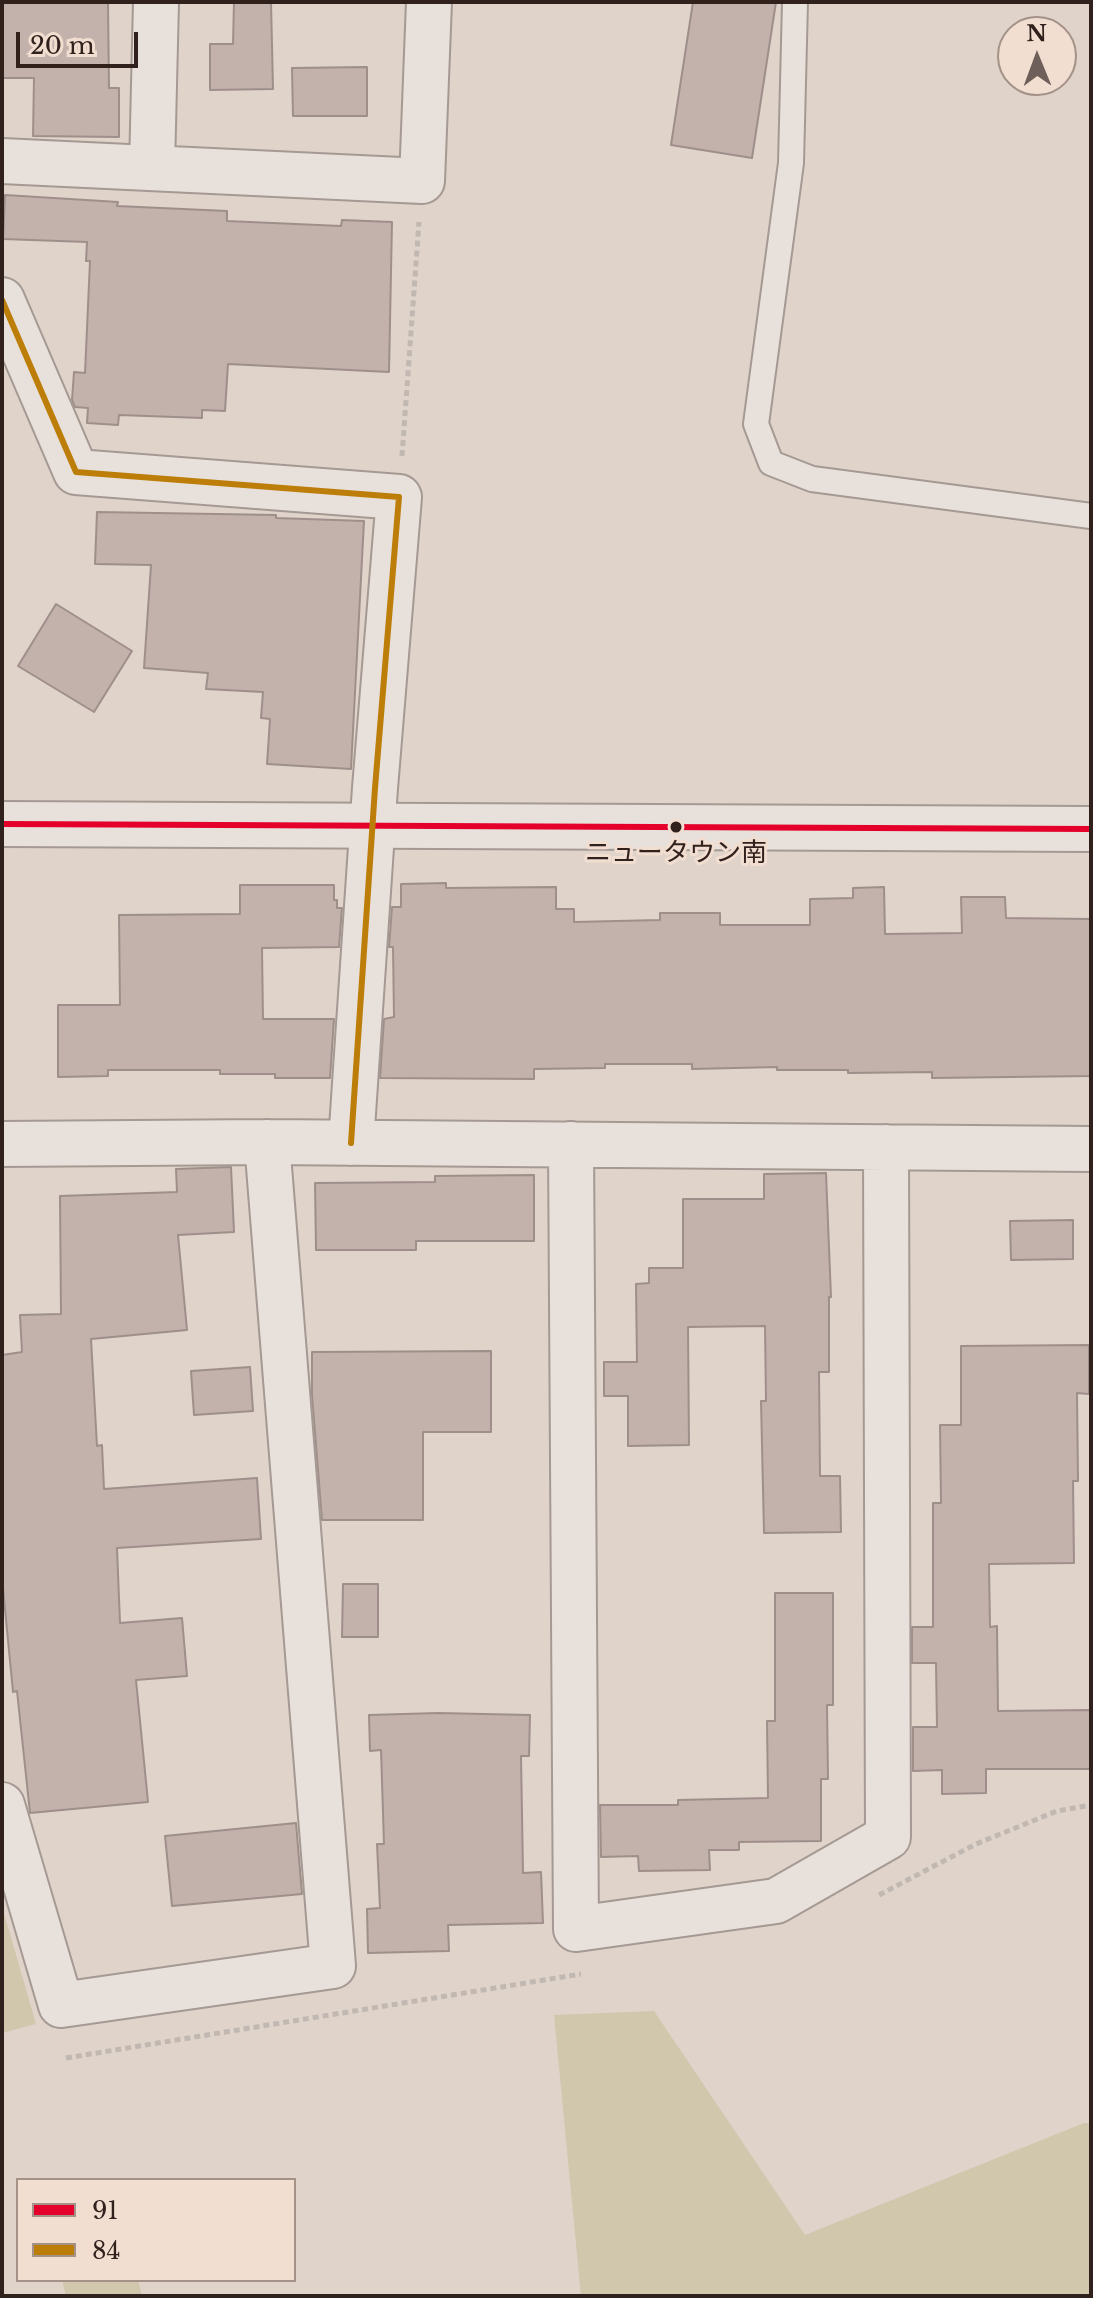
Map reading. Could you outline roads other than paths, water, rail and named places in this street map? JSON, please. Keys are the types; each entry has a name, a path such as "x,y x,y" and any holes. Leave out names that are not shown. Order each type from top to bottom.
{"street":[{"path":"152,168 156,2"},
{"path":"2,161 422,181 429,2"},
{"path":"2,300 76,472 399,497 351,1143"},
{"path":"2,824 1091,829"},
{"path":"2,1805 61,2005 333,1966 267,1142"},
{"path":"2,1144 267,1142 1091,1149"},
{"path":"571,1144 576,1929 776,1901 888,1837 886,1147"}],"lane":[{"path":"795,2 791,163 756,424 771,463 812,479 1091,516"}],"place":[{"name":"ニュータウン南","path":"676,827"}]}
